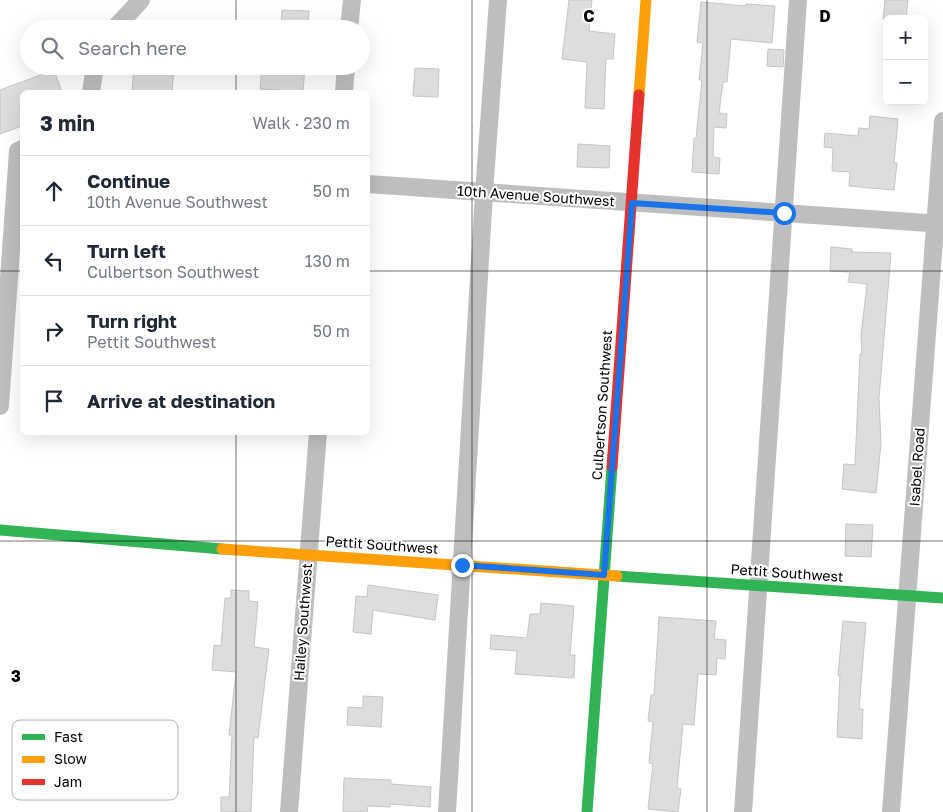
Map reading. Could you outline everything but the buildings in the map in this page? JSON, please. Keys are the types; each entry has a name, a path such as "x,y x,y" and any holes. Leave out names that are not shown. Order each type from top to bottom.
{"street":[{"path":"122,20 141,0"},
{"path":"350,20 352,0"},
{"path":"448,812 484,193 498,0"},
{"name":"Culbertson Southwest","path":"587,812 646,0"},
{"path":"742,812 798,0"},
{"path":"92,90 94,75"},
{"path":"344,90 345,75"},
{"name":"Isabel Road","path":"890,812 939,224 943,121"},
{"path":"0,406 18,151 20,150"},
{"name":"10th Avenue Southwest","path":"370,184 939,224"},
{"name":"Hailey Southwest","path":"289,812 318,435"},
{"name":"Pettit Southwest","path":"0,530 309,556 943,598"}],"traffic: fast":[{"path":"587,812 612,467"},
{"path":"0,530 222,549"},
{"path":"617,576 943,598"}],"traffic: slow":[{"path":"639,95 646,0"},
{"path":"222,549 617,576"}],"traffic: jam":[{"path":"612,467 639,95"}],"route":[{"path":"462,565 604,575 632,203 784,213"}]}
